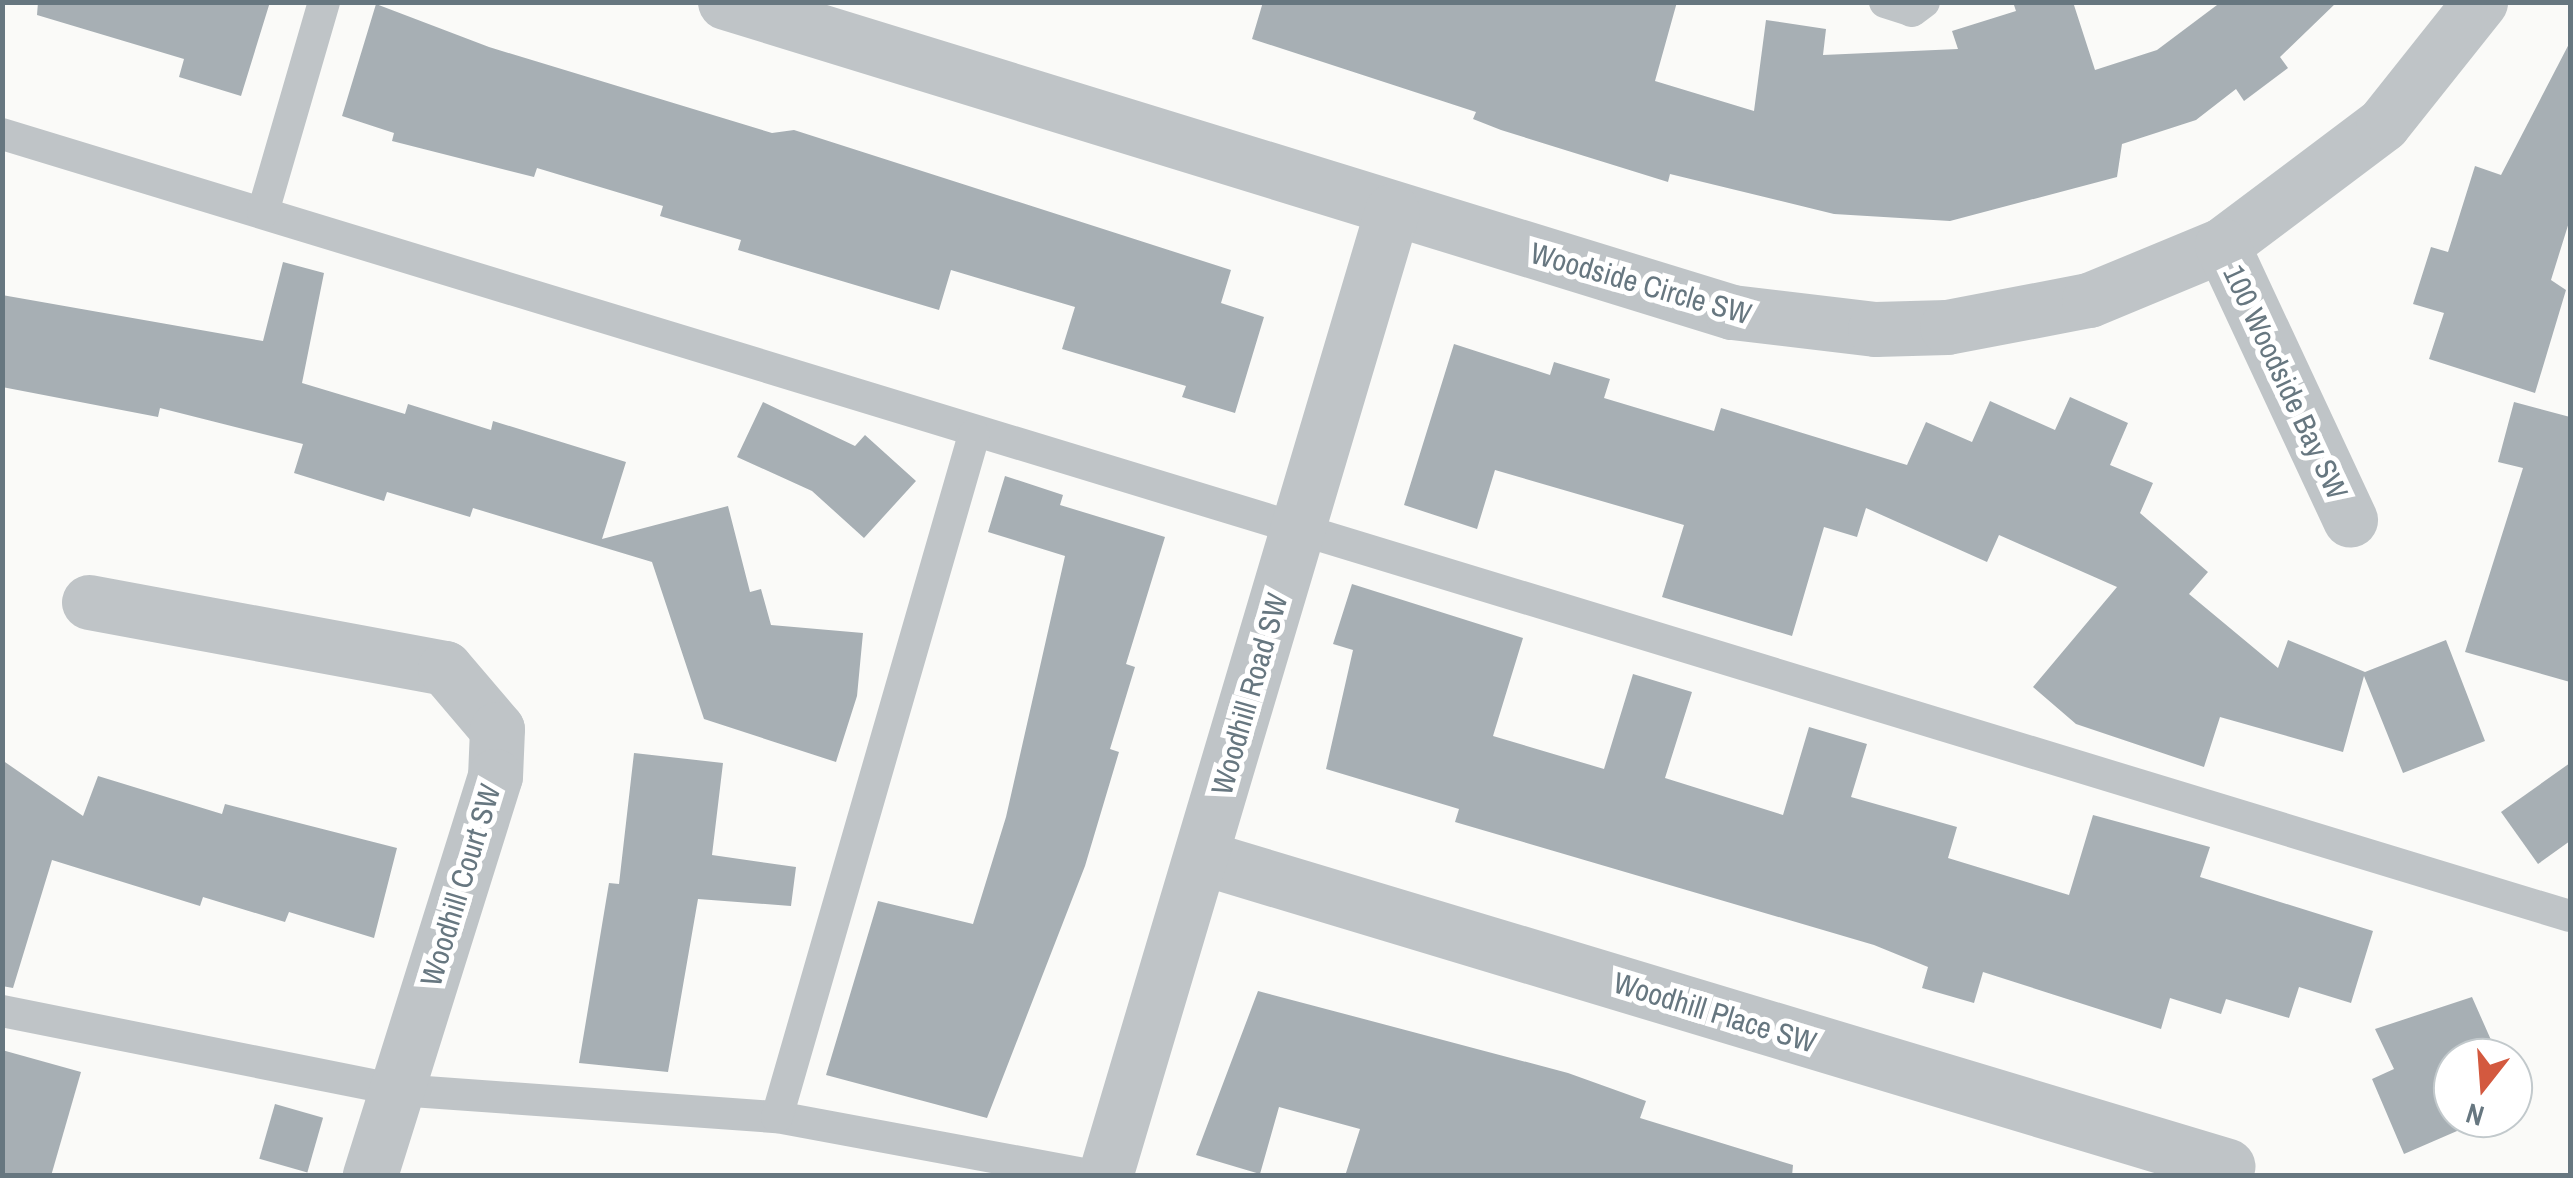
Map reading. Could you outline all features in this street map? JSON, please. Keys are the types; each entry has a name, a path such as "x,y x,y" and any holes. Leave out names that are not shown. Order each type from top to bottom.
{"street":[{"name":"Woodside Circle SW","path":"724,2 1392,211 1732,312 1875,328 1947,327 2071,304 2222,245 2384,124 2480,2"},
{"name":"Woodhill Road SW","path":"1104,1176 1392,211"},
{"name":"100 Woodside Bay SW","path":"2222,245 2350,520"},
{"name":"Woodhill Court SW","path":"89,602 445,668 497,729 495,776 370,1176"},
{"name":"Woodhill Place SW","path":"1201,857 2228,1166"}],"lane":[{"path":"263,212 324,2"},
{"path":"1885,2 1912,10 1924,2"},
{"path":"2,134 974,435 1298,527 2570,916"},
{"path":"777,1118 974,435"},
{"path":"2,1011 398,1090 777,1118 1096,1176"}],"building":[{"path":"38,2 270,2 241,96 179,77 184,59 37,15"},
{"path":"1263,2 1677,2 1655,81 1754,111 1766,20 1826,29 1823,55 1958,49 1952,31 2016,11 2013,2 2073,2 2095,70 2157,50 2221,2 2337,2 2280,57 2288,68 2244,101 2236,89 2196,120 2122,144 2117,177 1950,221 1834,214 1670,174 1668,182 1501,130 1473,119 1476,112 1252,39"},
{"path":"376,4 489,47 772,133 794,130 1231,270 1221,303 1264,317 1235,413 1182,397 1186,386 1062,349 1075,307 951,270 939,310 738,250 741,240 660,216 663,206 537,168 534,177 392,141 394,133 342,116"},
{"path":"2570,42 2570,219 2551,280 2566,290 2535,393 2429,359 2444,313 2413,304 2431,247 2448,252 2475,166 2501,175"},
{"path":"283,262 324,273 302,383 405,414 408,404 491,430 493,421 626,462 602,539 728,506 750,592 761,589 771,625 863,633 857,696 836,762 704,719 652,562 473,508 470,517 387,492 384,501 294,473 303,444 160,408 158,417 2,387 2,295 263,341"},
{"path":"1454,344 1550,375 1554,362 1610,379 1604,398 1714,431 1721,408 1907,465 1926,422 1972,442 1990,401 2055,430 2070,397 2128,423 2110,465 2153,483 2140,513 2208,572 2189,594 2278,668 2288,640 2365,672 2446,640 2485,741 2403,773 2364,676 2343,752 2220,717 2204,767 2076,724 2033,687 2117,587 1999,535 1987,562 1866,508 1857,537 1824,527 1792,636 1662,597 1684,525 1495,470 1477,529 1404,505"},
{"path":"763,402 855,446 865,435 916,481 864,538 812,491 737,457"},
{"path":"2514,402 2570,417 2570,682 2465,652 2523,468 2498,462"},
{"path":"1005,476 1063,495 1060,505 1165,537 1126,664 1135,667 1110,749 1119,752 1085,866 987,1118 826,1075 878,901 973,924 1006,817 1065,556 988,532"},
{"path":"1352,584 1523,638 1493,736 1604,769 1633,674 1692,692 1665,778 1783,815 1809,727 1867,744 1851,797 1957,827 1948,858 2069,895 2093,815 2210,847 2200,877 2373,931 2351,1003 2299,987 2289,1018 2226,999 2221,1014 2170,998 2161,1029 1983,972 1974,1003 1922,988 1928,967 1874,945 1455,822 1459,809 1326,769 1353,650 1333,644"},
{"path":"634,753 723,763 712,855 796,867 791,906 698,899 668,1072 579,1063 609,883 619,884"},
{"path":"2,760 83,816 98,776 222,814 225,804 397,848 374,938 289,912 285,922 203,897 200,906 52,860 13,988 2,986"},
{"path":"2570,763 2570,841 2538,864 2501,812"},
{"path":"1258,991 1568,1073 1646,1101 1640,1118 1793,1165 1792,1176 1345,1176 1360,1129 1279,1107 1260,1174 1196,1155"},
{"path":"2472,997 2490,1038 2433,1038 2433,1138 2441,1138 2404,1154 2372,1079 2394,1069 2375,1029"},
{"path":"2,1050 81,1072 51,1176 2,1176"},
{"path":"275,1104 323,1118 307,1173 259,1159"}]}
